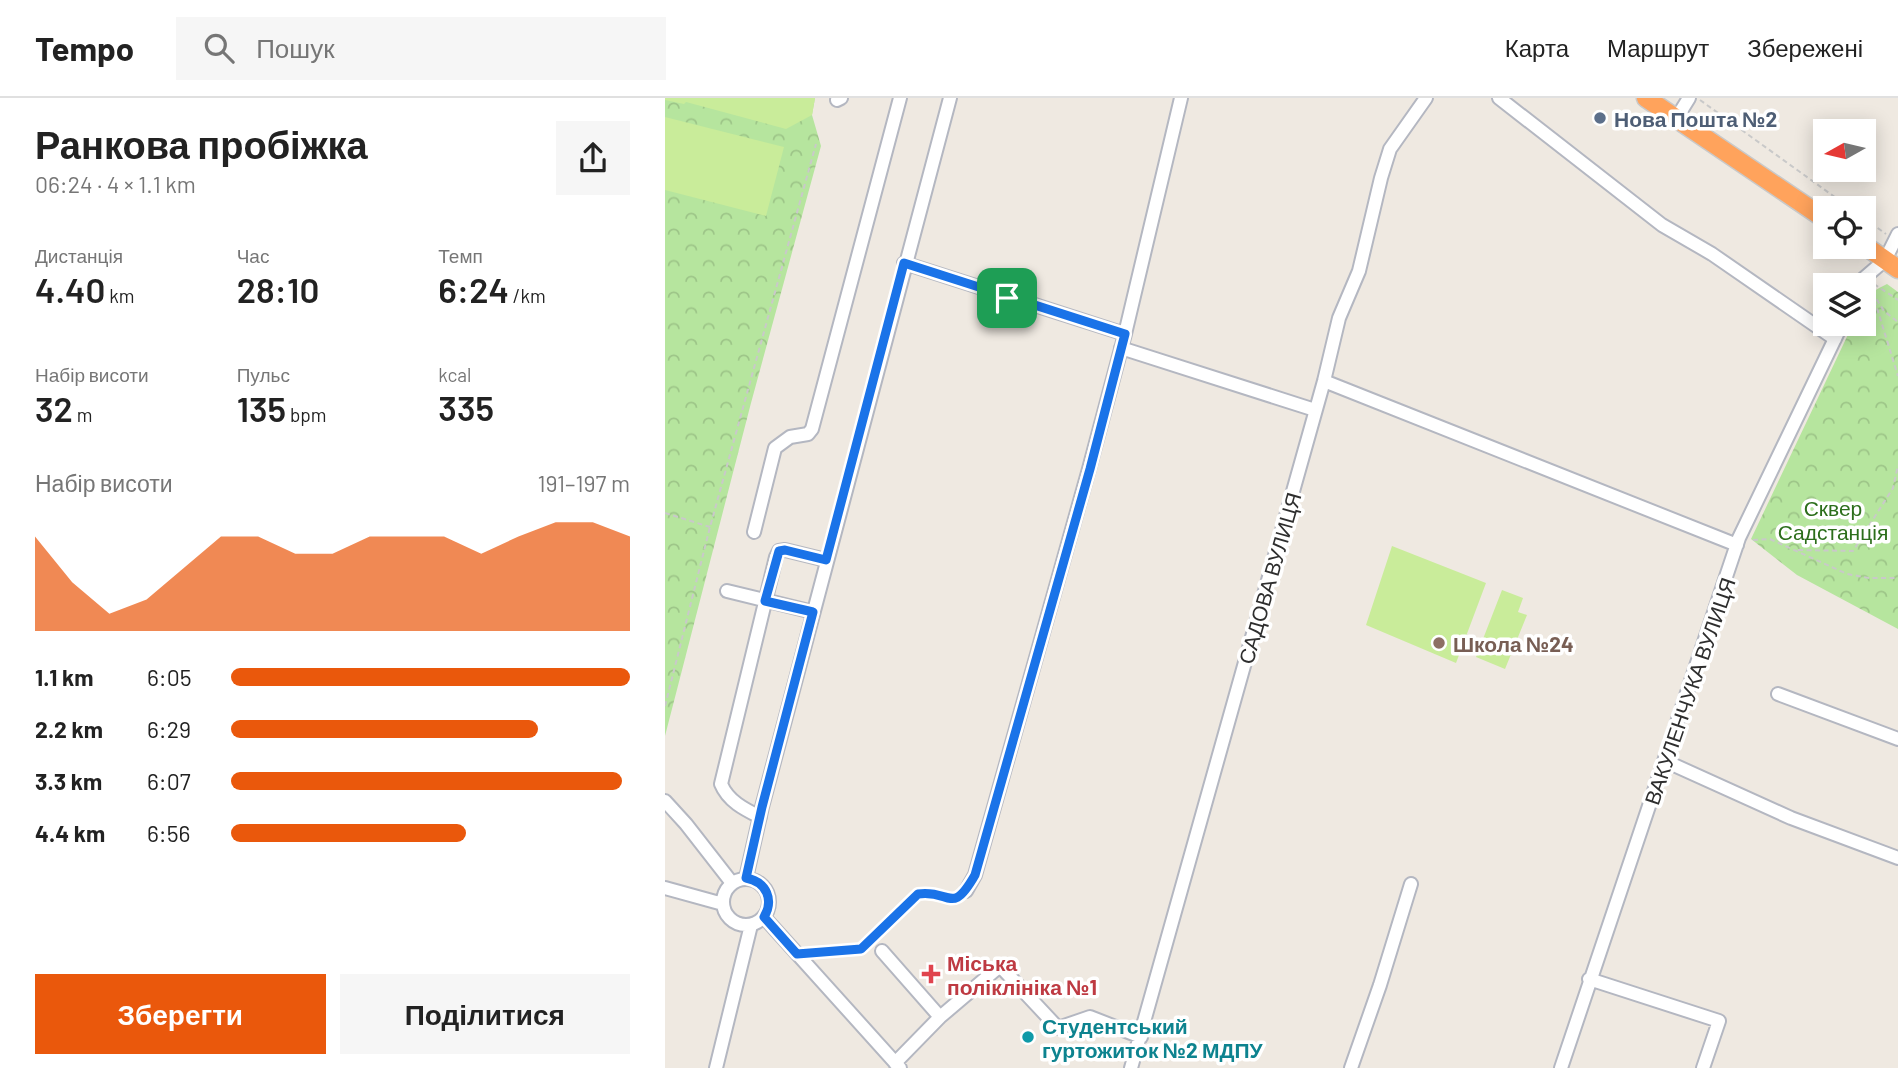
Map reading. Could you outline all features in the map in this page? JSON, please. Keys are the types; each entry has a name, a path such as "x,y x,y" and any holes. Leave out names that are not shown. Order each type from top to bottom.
{"highway":[{"path":"1646,98 1813,211"},
{"path":"1876,253 1891,264"}],"street":[{"path":"754,532 775,448 790,437 808,434 811,429 900,98"},
{"path":"746,878 826,560 950,98"},
{"path":"966,891 979,862 1090,469 1181,98"},
{"name":"САДОВА ВУЛИЦЯ","path":"1131,1068 1324,381 1339,317 1359,271 1381,178 1390,149 1426,98"},
{"path":"1499,98 1662,225 1711,254 1835,339"},
{"path":"1676,119 1689,98"},
{"path":"1876,273 1891,264 1897,237"},
{"path":"904,263 1125,334"},
{"name":"ВАКУЛЕНЧУКА ВУЛИЦЯ","path":"1561,1068 1738,542 1836,336"},
{"path":"1121,348 1315,410"},
{"path":"1324,381 1738,542"},
{"path":"760,817 739,807 724,792 721,784 765,601 779,551 785,550 826,560"},
{"path":"727,591 813,612"},
{"path":"1778,694 1898,739"},
{"path":"1665,761 1791,818 1898,858"},
{"path":"665,801 731,883"},
{"path":"746,878 761,884 769,896 764,917 751,925 743,925 729,919 723,904 723,897 731,883 746,878"},
{"path":"1351,1068 1412,884"},
{"path":"665,888 723,904"},
{"path":"764,917 898,1066 940,1017 1000,966 1058,1028 1090,1017 1141,1037"},
{"path":"716,1068 751,925"},
{"path":"882,951 940,1017"},
{"path":"1590,979 1719,1021 1703,1068"}],"path":[{"path":"1696,98 1833,196"},
{"path":"665,706 710,527 815,145"},
{"path":"1876,225 1897,237"},
{"path":"1876,289 1898,300"},
{"path":"1876,300 1898,322"},
{"path":"1876,305 1898,376"},
{"path":"1795,550 1853,551 1893,488 1898,465"},
{"path":"665,513 710,527"},
{"path":"1738,542 1770,539 1847,574 1869,578 1898,578"},
{"path":"797,954 861,949 918,894 930,892 951,900 966,891"}],"green space":[{"path":"665,98 815,98 812,115 821,146 665,736"},
{"path":"665,98 815,98 812,115 786,129"},
{"path":"665,117 784,147 766,216 665,190"},
{"name":"Сквер Садстанція","path":"1887,284 1898,292 1898,629 1797,575 1751,539 1847,336 1876,336 1876,290"},
{"path":"1392,546 1486,583 1456,663 1366,625"},
{"path":"1502,590 1523,598 1518,612 1527,615 1505,669 1476,657"}],"place":[{"name":"Нова Пошта №2","path":"1600,118"},
{"name":"Школа №24","path":"1439,643"},
{"name":"Міська поліклініка №1","path":"931,974"},
{"name":"Студентський гуртожиток №2 МДПУ","path":"1028,1037"}],"route":[{"path":"904,263 1007,298 1125,334 1090,469 975,875 966,891 958,898 951,900 930,892 918,894 861,949 797,954 764,917 769,904 766,889 754,880 746,878 813,612 765,601 776,557 779,551 785,550 826,560 904,263"}]}
